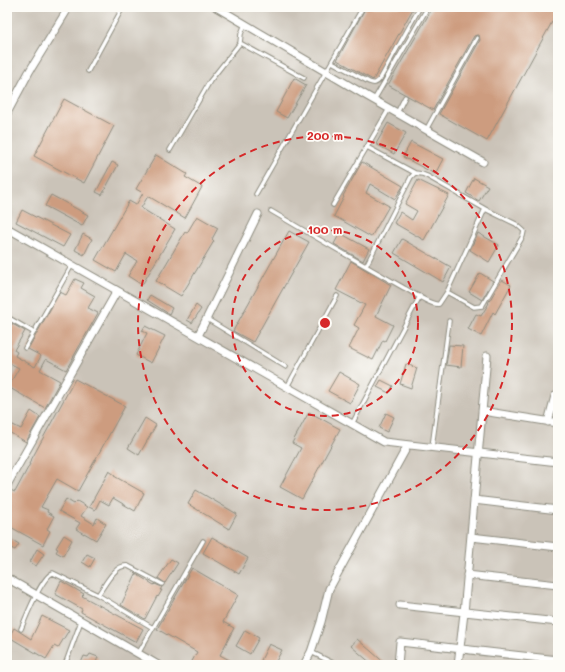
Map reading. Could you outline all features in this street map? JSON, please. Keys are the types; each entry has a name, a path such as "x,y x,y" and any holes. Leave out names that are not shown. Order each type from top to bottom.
{"street":[{"path":"7,113 29,72 69,7"},
{"path":"216,7 482,162"},
{"path":"198,336 258,214"},
{"path":"7,228 384,442 558,462"},
{"path":"7,485 117,291"},
{"path":"458,665 487,356"},
{"path":"548,422 555,396"},
{"path":"482,411 558,423"},
{"path":"304,665 311,652 321,622 329,589 408,445"},
{"path":"474,500 558,510"},
{"path":"471,537 558,547"},
{"path":"467,575 558,584"},
{"path":"7,578 158,665"},
{"path":"400,605 558,622"},
{"path":"398,665 400,642 558,660"}],"lane":[{"path":"88,71 123,7"},
{"path":"256,194 363,7"},
{"path":"332,62 373,84 376,83 380,79 420,7"},
{"path":"374,100 428,7"},
{"path":"170,150 210,81 240,43 241,34 245,24"},
{"path":"426,130 477,38"},
{"path":"240,43 304,78"},
{"path":"7,74 10,79 7,85"},
{"path":"397,113 405,97"},
{"path":"333,205 389,109"},
{"path":"367,147 415,173 427,176 485,209 516,224 524,231 523,236 482,306 474,307 447,292"},
{"path":"366,266 411,177 415,173"},
{"path":"271,211 435,305 439,304 447,292 485,209"},
{"path":"24,348 72,265"},
{"path":"287,386 337,296"},
{"path":"352,424 420,296"},
{"path":"7,318 33,332"},
{"path":"207,318 286,368"},
{"path":"432,447 448,320"},
{"path":"138,654 203,541"},
{"path":"98,595 118,568 123,565 128,566 162,584"},
{"path":"21,629 36,595 48,576 53,573 57,573 98,595 153,628"},
{"path":"65,665 81,621"},
{"path":"311,652 337,665"}],"shaded area":[{"path":"7,7 558,7 558,665 7,665"}],"building":[{"path":"366,7 414,7 373,80 337,60"},
{"path":"433,7 558,7 558,11 487,141 439,114 480,40 479,35 474,36 433,110 388,85"},
{"path":"294,78 306,85 287,118 276,112"},
{"path":"64,99 114,126 84,183 34,156"},
{"path":"388,123 406,133 394,154 376,144"},
{"path":"411,142 443,159 435,174 403,157"},
{"path":"156,155 187,174 185,177 202,187 185,218 148,196 141,208 175,229 142,285 128,276 137,261 126,254 116,272 95,260 129,201 136,205 143,193 136,189"},
{"path":"112,162 118,165 102,195 96,192"},
{"path":"362,162 403,186 395,199 370,184 366,193 389,206 371,237 334,216 344,197 343,196"},
{"path":"474,178 488,186 479,201 466,193"},
{"path":"418,180 449,195 424,240 394,223 400,212 412,220 417,211 405,204"},
{"path":"51,195 88,215 82,226 45,206"},
{"path":"22,210 70,235 63,247 16,222"},
{"path":"197,216 218,228 212,239 214,241 181,296 156,281 185,232 187,233"},
{"path":"289,231 309,242 253,342 233,331"},
{"path":"340,233 369,249 363,261 334,244"},
{"path":"478,233 499,245 489,262 470,250"},
{"path":"83,234 92,239 84,255 75,250"},
{"path":"402,239 451,267 443,282 394,253"},
{"path":"351,261 391,285 376,316 393,325 385,341 383,340 373,360 349,348 359,328 354,325 365,305 336,290"},
{"path":"480,273 493,281 482,300 469,292"},
{"path":"75,279 84,283 81,288 95,296 88,308 98,313 66,370 46,359 40,370 60,381 45,408 8,387 19,368 7,362 7,321 25,331 14,350 17,352 15,356 35,367 41,356 28,349 60,292 66,295"},
{"path":"502,280 511,285 495,314 493,312 481,336 468,329 476,314 481,316"},
{"path":"150,295 172,308 169,314 147,300"},
{"path":"196,305 201,309 192,323 187,320"},
{"path":"145,326 165,336 151,363 136,355 147,333 142,331"},
{"path":"449,345 463,346 461,367 446,365"},
{"path":"406,364 417,368 411,388 400,384"},
{"path":"339,372 360,384 350,403 328,391"},
{"path":"75,379 125,406 78,491 57,479 41,507 48,510 47,512 54,516 47,529 50,531 43,545 7,525 7,496 10,490 15,492"},
{"path":"381,380 393,386 389,393 377,387"},
{"path":"31,411 40,417 26,442 7,431 7,422 21,429"},
{"path":"309,412 340,429 302,499 280,487 301,448 292,443"},
{"path":"386,413 394,417 387,432 379,428"},
{"path":"145,418 156,425 139,455 128,448"},
{"path":"109,471 115,475 114,476 144,493 135,511 113,498 109,505 100,500 95,510 89,507"},
{"path":"196,490 237,514 229,529 188,504"},
{"path":"66,499 74,504 77,501 87,507 81,516 94,524 97,518 106,524 96,540 76,529 80,523 59,511"},
{"path":"64,535 72,540 63,556 56,552 58,549 56,548"},
{"path":"7,537 19,544 15,550 11,548 7,555"},
{"path":"212,537 248,558 239,574 203,553"},
{"path":"37,549 44,554 36,566 30,562"},
{"path":"87,554 95,558 90,567 82,562"},
{"path":"171,559 178,563 165,583 158,578"},
{"path":"192,568 238,595 223,622 234,628 220,655 239,665 190,665 197,652 157,629"},
{"path":"136,574 154,585 155,584 162,587 160,590 162,590 158,597 157,596 145,619 121,605"},
{"path":"61,581 84,594 82,596 143,629 136,642 81,612 82,609 55,594"},
{"path":"42,616 69,630 58,648 54,646 46,659 9,637 14,628 31,639"},
{"path":"245,630 259,638 250,654 236,646"},
{"path":"357,639 387,665 373,665 351,646"},
{"path":"269,644 282,650 274,665 270,665 261,660"},
{"path":"90,654 98,657 95,665 80,665 84,656 88,657"}]}
